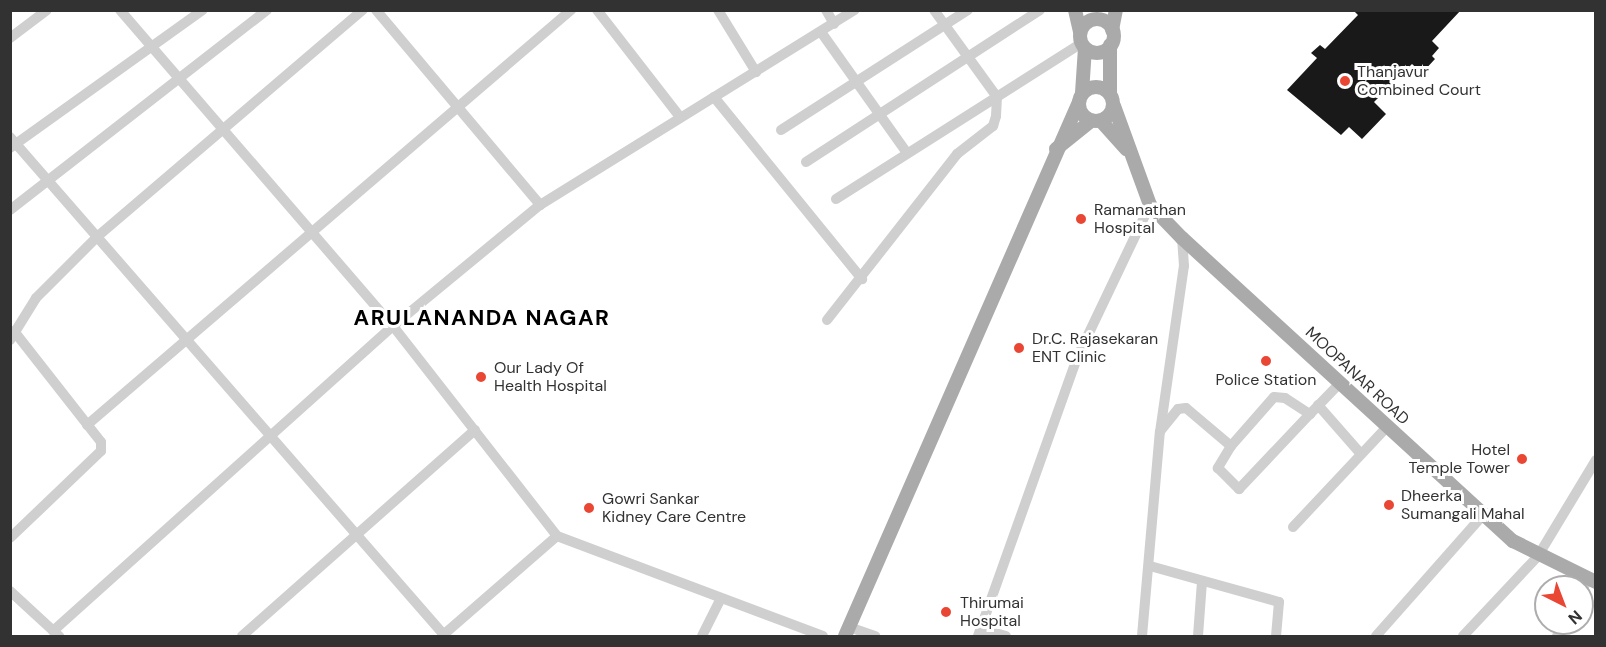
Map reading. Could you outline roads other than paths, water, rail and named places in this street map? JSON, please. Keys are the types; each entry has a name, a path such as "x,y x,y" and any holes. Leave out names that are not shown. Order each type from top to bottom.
{"main road":[{"path":"847,632 1055,150 1081,98 1082,41 1076,10"},
{"path":"1055,150 1096,121 1112,100 1110,45 1116,10"},
{"path":"1082,41 1096,13 1112,30"},
{"path":"1082,41 1095,52 1110,45"},
{"path":"1081,98 1096,87 1112,100"},
{"name":"MOOPANAR ROAD","path":"1081,98 1080,112 1096,121 1133,158"},
{"name":"MOOPANAR ROAD","path":"1112,100 1150,205 1182,238 1484,514 1538,556 1572,575"}],"street":[{"path":"10,38 47,10"},
{"path":"120,10 393,326 556,536 823,636"},
{"path":"203,10 154,49 12,143 98,236 443,636 556,536"},
{"path":"10,210 267,10"},
{"path":"10,538 97,459 101,442 12,336 36,298 98,236 363,10"},
{"path":"376,10 540,205"},
{"path":"87,425 186,337 571,10"},
{"path":"597,10 680,117"},
{"path":"718,10 756,72"},
{"path":"826,10 834,24"},
{"path":"10,591 56,634 269,434 393,326 540,205 855,10"},
{"path":"827,320 862,279 957,154 993,126 997,97 934,10"},
{"path":"781,130 968,10"},
{"path":"806,162 1040,10"},
{"path":"821,32 907,153"},
{"path":"836,199 1082,41"},
{"path":"714,97 862,279"},
{"path":"1006,636 980,633 1077,358 1150,205"},
{"path":"1142,636 1150,566 1160,432 1184,266 1182,238"},
{"path":"1310,414 1285,398 1274,397 1231,446 1218,468 1239,489 1340,383"},
{"path":"1318,405 1360,453"},
{"path":"1160,432 1178,409 1186,408 1231,446"},
{"path":"1293,527 1360,453 1387,427"},
{"path":"242,636 475,430"},
{"path":"1463,636 1538,556 1596,460"},
{"path":"1376,636 1484,514"},
{"path":"1150,566 1279,602 1276,636"},
{"path":"1198,636 1202,582"},
{"path":"702,636 722,598"},
{"path":"847,632 875,636"}],"place":[{"name":"Thanjavur Combined Court","path":"1345,81"},
{"name":"Ramanathan Hospital","path":"1081,219"},
{"name":"Dr.C. Rajasekaran ENT Clinic","path":"1019,348"},
{"name":"Police Station","path":"1266,361"},
{"name":"Our Lady Of Health Hospital","path":"481,377"},
{"name":"Hotel Temple Tower","path":"1522,459"},
{"name":"Dheerka Sumangali Mahal","path":"1389,505"},
{"name":"Gowri Sankar Kidney Care Centre","path":"589,508"},
{"name":"Thirumai Hospital","path":"946,612"}],"district":[{"name":"ARULANANDA NAGAR","path":"482,318"}]}
